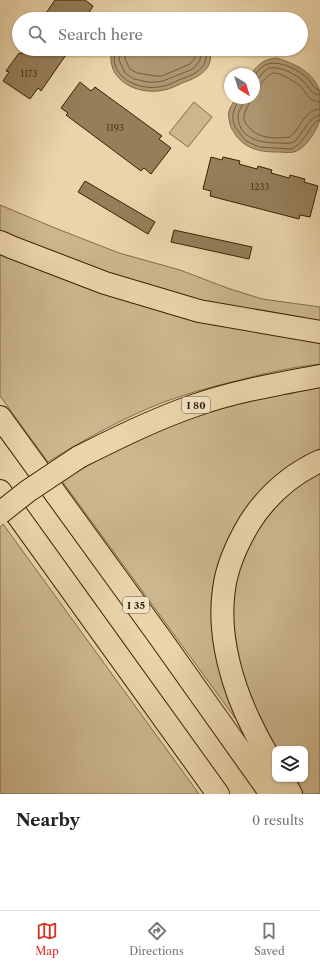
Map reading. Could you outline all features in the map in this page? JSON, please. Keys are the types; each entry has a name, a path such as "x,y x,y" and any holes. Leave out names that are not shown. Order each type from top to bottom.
{"highway":[{"path":"0,242 11,248 104,283 149,297 199,310 320,332"},
{"name":"I 80","path":"0,513 28,491 79,457 136,429 196,405 259,387 320,376"},
{"name":"I 35","path":"0,417 271,794"},
{"path":"272,763 254,730 241,700 231,669 224,638 224,588 233,556 244,531 261,505 283,483 308,466 320,461"},
{"path":"0,491 218,794"},
{"path":"284,782 291,794"}],"shaded area":[{"path":"194,102 212,117 188,147 169,133"},
{"path":"0,205 119,253 180,270 230,289 262,299 320,307 320,325 175,296 0,235"},
{"path":"0,249 320,339 320,364 260,375 202,390 164,402 104,429 48,462 0,396"},
{"path":"320,387 320,453 223,561 239,716 235,718 62,481 112,452 163,428 190,418 272,394"},
{"path":"320,469 320,794 301,794 294,782 308,782 308,746 274,746 255,708 242,673 233,639 232,614 236,572 266,512"},
{"path":"3,524 199,794 0,794 0,527"}],"water":[{"path":"111,56 210,56 210,62 204,72 171,88 154,91 134,88 125,83 118,77 113,69"},
{"path":"276,58 283,60 305,71 316,83 319,90 320,119 318,124 306,143 294,152 266,151 246,145 237,137 229,121 229,111 232,104 260,104 260,68 256,68 267,60"}],"building":[{"path":"55,0 85,0 93,6 89,12 47,12"},
{"path":"17,56 65,56 41,91 38,88 30,99 3,81 9,72 6,71"},
{"path":"80,82 91,91 95,87 162,136 159,139 171,148 151,174 144,168 141,171 66,115 68,113 61,108"},
{"path":"211,157 222,160 223,157 240,161 239,164 257,169 258,166 272,170 271,173 289,178 290,175 305,179 304,182 318,186 310,217 300,215 299,219 210,196 211,191 203,189"},
{"path":"85,181 155,222 148,234 78,192"},
{"path":"174,230 252,247 249,259 171,242"}]}
